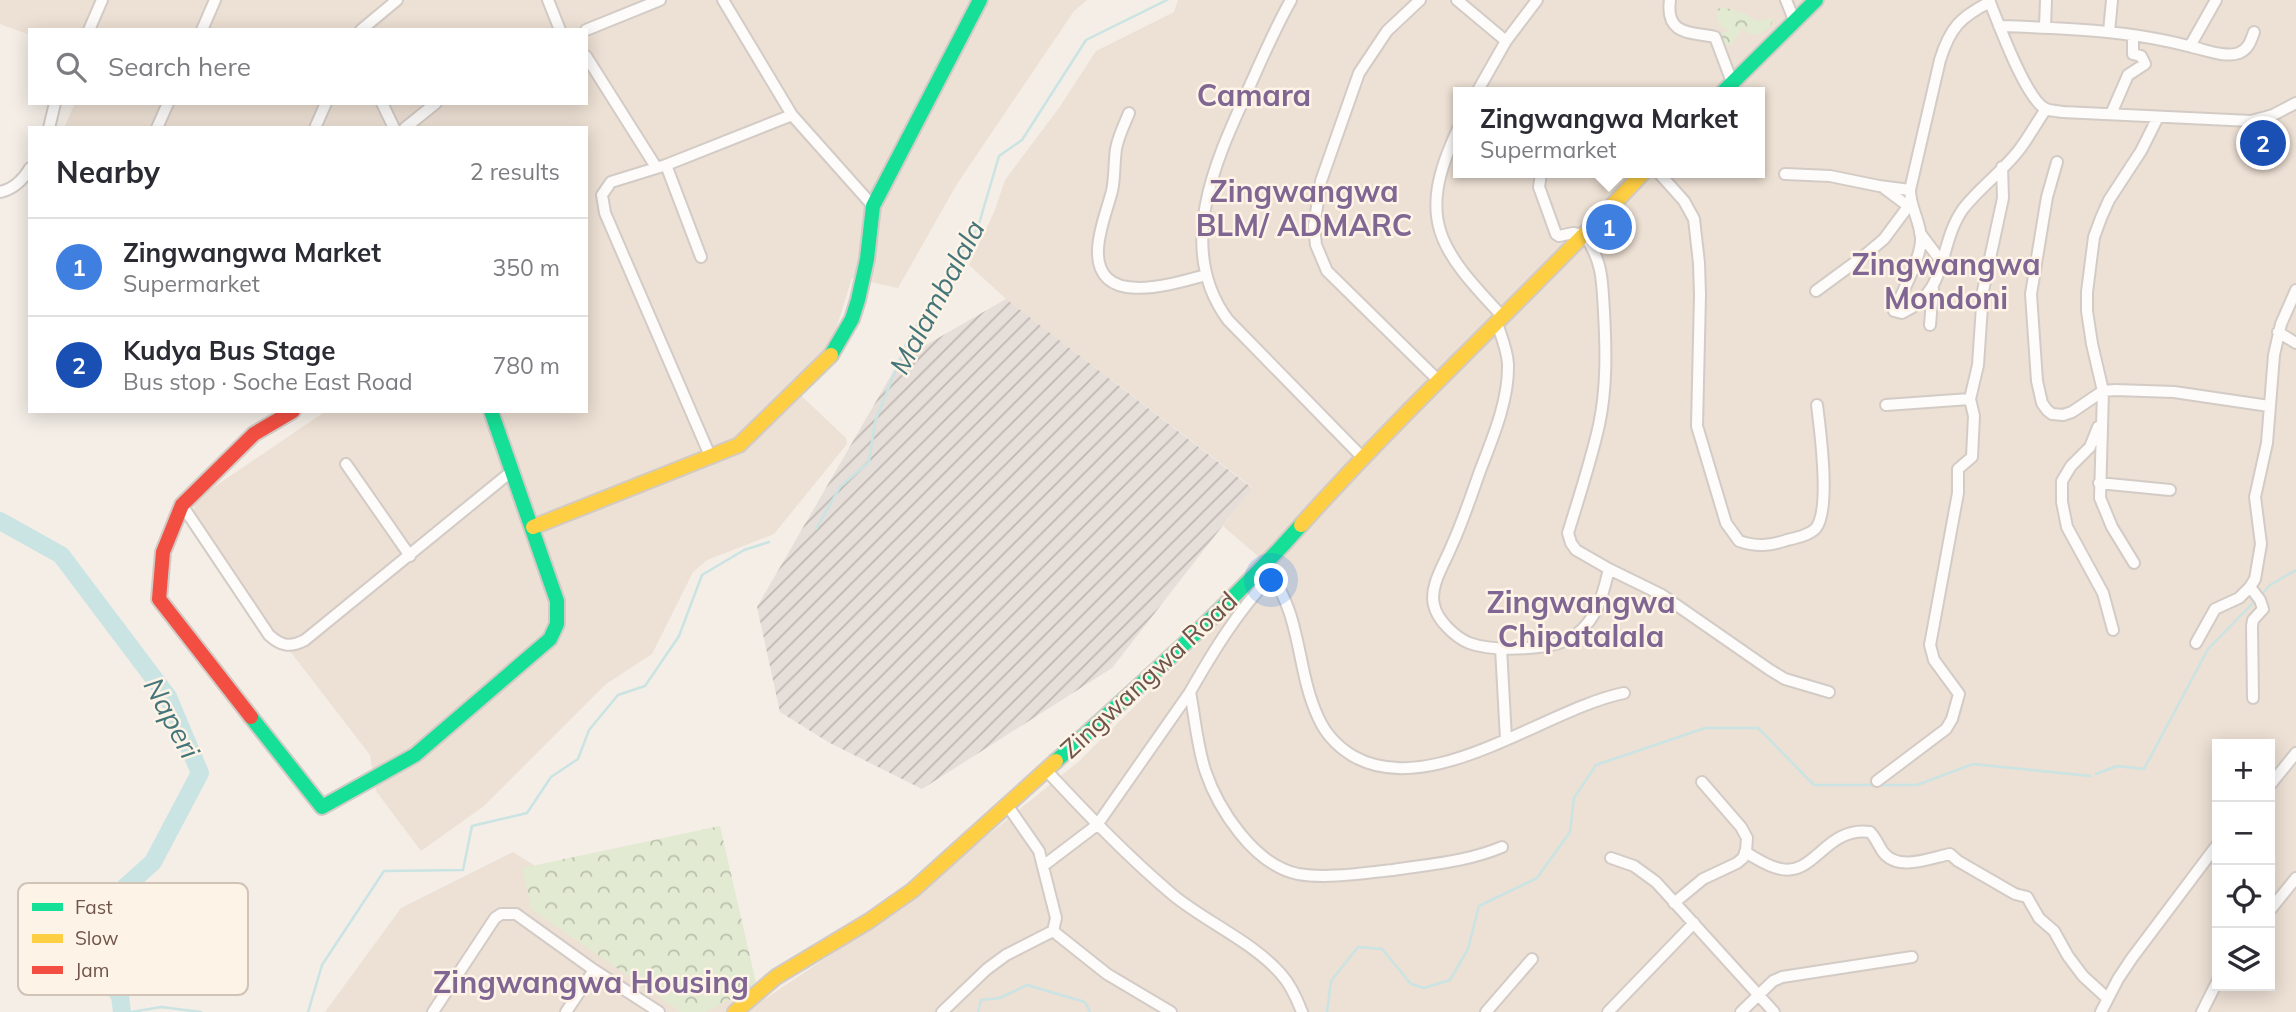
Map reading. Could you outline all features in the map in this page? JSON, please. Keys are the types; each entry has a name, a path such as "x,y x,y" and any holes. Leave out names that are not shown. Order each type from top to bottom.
{"street":[{"path":"90,28 102,0"},
{"path":"203,28 215,0"},
{"path":"363,28 397,0"},
{"path":"548,0 559,28"},
{"path":"588,29 660,0"},
{"path":"723,0 792,115 873,206"},
{"path":"533,527 739,445 830,358 852,319 858,300 867,260 873,206 980,0"},
{"path":"1291,0 1271,38 1219,155 1203,219 1202,258 1213,298 1228,320 1362,457"},
{"path":"1420,0 1387,31 1359,73 1321,181 1314,226 1316,245 1327,271 1438,380"},
{"path":"1457,0 1506,41"},
{"path":"1481,87 1506,41 1537,0"},
{"path":"1670,0 1668,16 1673,23 1684,32 1715,37 1728,87"},
{"path":"1786,0 1794,20"},
{"path":"1728,87 1815,0"},
{"path":"2045,27 2046,0"},
{"path":"2109,32 2112,0"},
{"path":"2190,46 2216,0"},
{"path":"1815,291 1884,239 1909,205 1910,190 1947,39 1957,22 1989,1 2031,95 2046,109 2251,121 2273,115 2296,103"},
{"path":"1999,26 2109,32 2190,46 2212,53 2238,54 2250,44 2254,32"},
{"path":"2111,114 2128,75 2145,64 2141,56 2133,54 2133,37"},
{"path":"588,59 661,166 701,257"},
{"path":"49,126 55,105"},
{"path":"158,126 167,105"},
{"path":"316,126 325,105"},
{"path":"383,105 393,126"},
{"path":"407,126 434,105"},
{"path":"1930,325 1933,289 1941,261 1963,210 2019,150 2046,109"},
{"path":"1129,114 1116,149 1114,182 1100,236 1099,262 1105,275 1125,288 1165,286 1206,275"},
{"path":"711,458 602,203 605,188 611,182 661,166 792,115"},
{"path":"2134,563 2121,544 2100,498 2103,391 2087,311 2094,237 2109,200 2141,151 2158,117"},
{"path":"1453,140 1441,168 1436,212 1439,228 1459,269 1500,320 1508,365 1497,425 1435,584 1435,610 1459,637 1478,646 1501,649 1567,641 1577,634 1597,610 1609,569"},
{"path":"2057,162 2047,197 2031,294 2035,362 2042,403 2052,414 2063,415 2103,391 2163,391 2269,406"},
{"path":"1877,781 1947,729 1959,698 1957,691 1934,660 1930,645 1958,493 1958,469 1972,457 1974,416 1970,399 1979,357 1983,292 2003,198 2002,167"},
{"path":"0,192 17,184 28,170"},
{"path":"1785,174 1830,176 1910,190"},
{"path":"1540,178 1539,187 1556,234 1584,235 1600,265 1605,377 1599,425 1569,538 1576,550 1662,595 1785,679 1829,692"},
{"name":"Zingwangwa Road","path":"735,1012 772,980 902,898 1268,572 1362,457 1584,235 1636,178"},
{"path":"1664,178 1685,201 1694,219 1700,295 1697,426 1726,523 1739,541 1773,545 1805,535 1818,526 1824,464 1816,404"},
{"path":"1882,187 1909,205 1917,218 1920,233 1920,254 1894,311 1902,313 1909,310 1933,289"},
{"path":"1920,233 1941,261"},
{"path":"2196,643 2215,609 2239,598 2250,587 2257,570 2261,544 2255,497 2267,443 2274,355 2278,332 2296,290"},
{"path":"2278,332 2296,343"},
{"path":"1886,405 1970,399"},
{"path":"290,413 254,434 182,505 163,552 159,600 322,807 415,755 555,634 559,615 557,601 492,413"},
{"path":"2101,422 2090,447 2071,466 2062,481 2062,502 2067,527 2102,593 2113,629"},
{"path":"346,464 410,556"},
{"path":"182,505 269,635 289,646 304,640 512,471"},
{"path":"2099,483 2170,491"},
{"path":"1044,866 1097,825 1190,692 1220,639 1268,572 1287,603 1317,717 1328,735 1344,750 1373,765 1402,770 1422,768 1506,739 1601,698 1624,693"},
{"path":"2250,587 2263,609 2253,620 2252,626 2253,698"},
{"path":"1501,649 1506,739"},
{"path":"1190,692 1198,744 1215,796 1231,822 1252,847 1271,862 1295,873 1363,873 1458,862 1502,847"},
{"path":"2275,779 2296,753"},
{"path":"1046,770 1097,825 1183,902 1270,963 1284,977 1302,1012"},
{"path":"1674,902 1693,886 1737,863 1745,852 1747,838 1741,827 1702,782"},
{"path":"942,1012 1006,955 1052,931 1056,918 1044,866 1033,840 1006,805"},
{"path":"1745,852 1776,868 1791,870 1815,857 1844,834 1860,831 1870,832 1884,853 1893,860 1920,862 1950,854 2015,894 2027,897 2039,918 2054,931 2083,976 2107,998"},
{"path":"2101,1012 2132,958 2212,852"},
{"path":"1611,858 1643,871 1774,1012"},
{"path":"2275,904 2296,878"},
{"path":"433,1012 495,918 501,914 516,914 659,1012"},
{"path":"1608,1012 1694,923"},
{"path":"1052,931 1107,974 1171,1012"},
{"path":"1741,1012 1782,977 1912,957"},
{"path":"1486,1012 1532,959"},
{"path":"566,1012 594,970"},
{"path":"2202,1012 2212,991"}],"shaded area":[{"path":"0,0 1087,0 1074,11 957,184 898,288 852,278 833,339 823,360 793,388 846,438 847,444 774,534 707,560 693,572 652,654 606,684 484,806 421,851 376,791 370,755 193,525 195,500 323,413 588,413 588,126 65,126 74,105 588,105 588,28 28,28 28,34 0,24"},
{"path":"1178,0 2296,0 2296,1012 325,1012 401,908 513,852 756,1005 924,887 1078,762 1274,570 1223,526 1252,487 1006,299 969,265 995,210 1005,180 1059,108 1096,51 1174,12"},
{"path":"1006,299 1252,488 1112,668 922,789 828,742 780,712 757,607 900,360"}],"green space":[{"path":"1722,7 1744,13 1757,21 1774,18 1769,28 1761,34 1751,34 1742,28 1732,45 1725,44 1719,39 1722,33 1728,32 1726,28 1720,27 1716,10"},
{"path":"720,826 757,987 705,1012 681,1012 531,909 522,868"}],"waterway":[{"name":"Malambalala","path":"816,529 840,487 869,462 875,422 908,339 978,227 999,156 1022,140 1086,40 1167,0"},
{"name":"Naperi","path":"0,521 61,555 168,697 200,773 153,862 130,883"},
{"name":"Malambalala","path":"308,1012 322,965 384,871 463,870 472,826 527,813 551,777 578,759 589,730 618,695 645,686 679,636 702,575 744,550 769,542"},
{"path":"2262,594 2270,585 2296,570"},
{"path":"2096,774 2117,766 2144,769 2208,649 2255,601"},
{"path":"1327,1012 1331,981 1358,947 1382,949 1411,984 1424,988 1450,980 1468,949 1479,906 1537,878 1570,832 1574,798 1596,765 1705,728 1758,728 1814,785 1917,785 1973,764 2090,776"},
{"path":"978,1012 981,1000 1000,998 1027,985 1085,1002 1090,1012"},
{"name":"Naperi","path":"119,995 122,1012"},
{"name":"Malambalala","path":"132,1012 161,1007 201,1012"}],"traffic: fast":[{"path":"831,355 852,319 858,300 867,259 873,206 980,0"},
{"path":"1728,87 1816,0"},
{"path":"251,717 322,807 415,755 550,639 557,624 557,601 492,413"},
{"path":"1056,761 1213,617 1301,525"}],"traffic: slow":[{"path":"1301,525 1385,435 1638,178"},
{"path":"533,527 739,445 831,355"},
{"path":"735,1012 776,977 869,921 913,890 1056,761"}],"traffic: jam":[{"path":"251,717 159,599 163,552 182,505 254,434 290,413"}],"place":[{"name":"Kudya Bus Stage","path":"2263,143"},
{"name":"Zingwangwa Market","path":"1609,227"}],"district":[{"name":"Camara","path":"1254,96"},
{"name":"Zingwangwa BLM/ ADMARC","path":"1304,209"},
{"name":"Zingwangwa Mondoni","path":"1946,282"},
{"name":"Zingwangwa Chipatalala","path":"1581,620"},
{"name":"Zingwangwa Housing","path":"591,983"}]}
